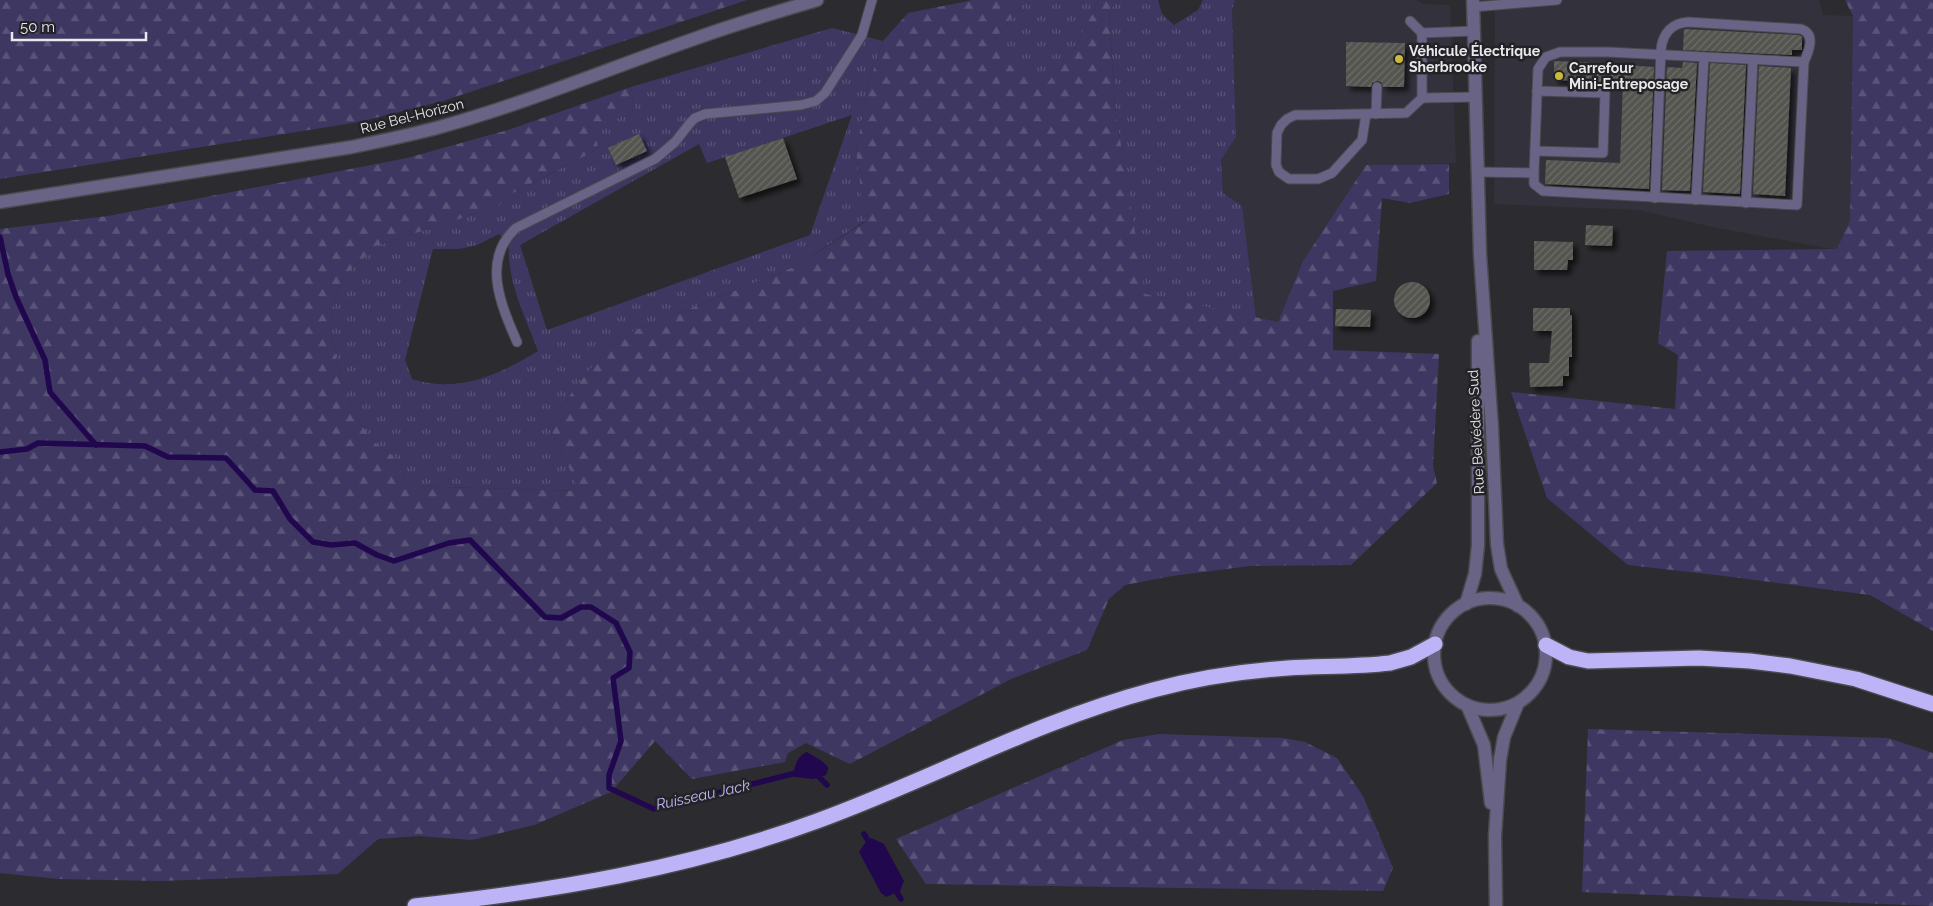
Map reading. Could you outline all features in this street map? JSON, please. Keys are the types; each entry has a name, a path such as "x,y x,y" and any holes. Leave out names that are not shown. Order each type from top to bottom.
{"highway":[{"path":"415,906 529,892 602,880 723,852 832,816 1081,712 1165,687 1253,671 1390,663 1411,657 1435,644"},
{"path":"1546,645 1570,657 1588,661 1705,658 1790,666 1849,677 1933,704"}],"street":[{"name":"Rue Bel-Horizon","path":"0,202 333,150 402,137 442,127 491,111 763,15 817,0"},
{"name":"Rue Belvédère Sud","path":"1466,604 1475,574 1478,545 1477,428 1480,254 1473,3"},
{"name":"Rue Belvédère Sud","path":"1480,254 1498,550 1504,578 1518,606"},
{"path":"1478,599 1506,600 1518,606 1536,622 1546,645 1546,657 1542,675 1532,691 1518,703 1506,708 1480,709 1467,705 1450,694 1439,677 1435,664 1435,644 1445,620 1454,611 1478,599"},
{"path":"1496,906 1495,836 1502,749 1518,703"},
{"path":"1467,705 1480,733 1485,753 1495,836"}],"lane":[{"path":"517,342 503,310 496,267 501,246 509,234 516,228 655,159 675,142 695,118 705,114 801,105 816,101 825,93 862,35 872,0"},
{"path":"1473,3 1551,0"},
{"path":"1410,21 1422,33 1422,98"},
{"path":"1655,198 1661,54 1664,37 1674,26 1683,23 1707,23 1804,30 1808,33 1810,40 1809,50 1804,62 1798,205 1746,203 1655,198 1543,191 1534,184 1534,173 1537,91 1540,65 1546,57 1555,53 1608,52 1661,54 1804,62"},
{"path":"1422,33 1474,30"},
{"path":"1696,200 1704,57"},
{"path":"1746,203 1753,60"},
{"path":"1376,87 1376,114"},
{"path":"1535,151 1603,153 1604,93 1537,91"},
{"path":"1366,114 1362,140 1332,173 1318,179 1303,180 1289,179 1280,172 1276,161 1277,133 1287,119 1300,115 1406,113 1422,98 1476,97"},
{"path":"1478,172 1534,173"}],"shaded area":[{"path":"1235,0 1417,0 1423,4 1450,5 1456,163 1366,165 1303,261 1278,322 1256,318 1242,206 1223,193 1221,160 1236,137 1232,10"},
{"path":"1495,0 1819,0 1823,15 1853,16 1850,220 1837,250 1713,227 1639,210 1494,204"},
{"path":"807,752 828,767 826,775 813,779 795,777 794,771 797,761"},
{"path":"871,838 884,844 904,881 900,891 886,897 881,893 859,852"}],"green space":[{"path":"0,0 747,0 443,101 359,122 0,179"},
{"path":"973,0 1025,0 994,40 1005,62 1046,85 1076,46 1099,0 1120,0 1109,10 1115,107 1145,294 1278,322 1303,261 1366,165 1449,164 1449,194 1410,203 1382,198 1376,281 1333,291 1333,350 1439,354 1433,466 1437,483 1351,565 1250,566 1172,576 1125,585 1109,599 1087,650 1011,679 850,764 806,743 788,753 785,762 692,779 655,741 611,792 534,825 472,840 419,836 378,839 338,874 161,881 59,879 0,873 0,229 108,216 407,158 508,130 631,87 635,110 595,129 598,149 505,197 499,206 376,246 345,275 334,301 330,327 342,386 360,423 374,442 392,455 410,486 580,491 549,426 577,385 618,337 794,267 865,222 856,152 868,86 883,41 908,13"},
{"path":"1025,0 1099,0 1076,46 1046,86 1004,62 994,40"},
{"path":"1120,0 1158,0 1162,14 1174,25 1198,10 1203,0 1235,0 1232,10 1236,137 1221,160 1223,193 1242,206 1256,318 1144,294 1115,107 1109,10"},
{"path":"1845,0 1933,0 1933,631 1870,595 1628,565 1547,498 1511,392 1675,409 1678,355 1658,343 1667,251 1837,249 1850,220 1853,16"},
{"path":"832,28 883,41 868,86 856,152 865,221 794,267 618,337 577,385 549,426 580,491 410,486 392,455 374,442 360,423 342,386 330,327 334,301 345,275 376,246 499,206 505,197 598,149 594,129 635,110 631,87","holes":["852,115 810,235 547,330 520,245 699,144 707,163","499,234 509,246 509,259 514,286 538,351 508,368 478,380 446,384 412,379 405,360 433,249 459,249 477,245"]},
{"path":"1588,729 1888,738 1933,753 1933,906 1582,892"},
{"path":"1159,734 1282,738 1305,742 1337,758 1363,796 1393,868 1383,891 926,884 896,839 1123,740"}],"building":[{"path":"1684,29 1799,35 1802,37 1802,50 1792,50 1792,55 1683,50"},
{"path":"1346,42 1405,43 1404,87 1383,87 1381,82 1377,81 1372,83 1371,87 1346,86"},
{"path":"1554,61 1654,67 1649,189 1545,184 1546,160 1620,163 1623,83 1554,80"},
{"path":"1683,62 1697,63 1690,191 1662,190 1667,67 1682,68"},
{"path":"1710,63 1746,65 1740,194 1703,192"},
{"path":"1759,66 1791,68 1785,196 1753,194"},
{"path":"639,134 647,151 616,165 608,148"},
{"path":"783,138 797,179 739,198 725,157"},
{"path":"1586,225 1613,226 1612,246 1585,245"},
{"path":"1534,241 1573,242 1573,260 1568,260 1567,270 1534,270"},
{"path":"1412,282 1424,288 1430,300 1424,312 1412,318 1400,312 1394,300 1400,288"},
{"path":"1533,308 1570,308 1570,315 1572,315 1572,357 1569,357 1569,376 1563,376 1563,386 1530,387 1529,363 1549,363 1552,331 1533,331"},
{"path":"1336,309 1371,310 1370,327 1335,326"}],"waterway":[{"name":"Ruisseau Jack","path":"0,237 8,274 16,297 45,360 50,392 96,445"},
{"name":"Ruisseau Jack","path":"0,452 27,449 38,443 145,446 168,457 226,458 255,490 273,491 290,519 313,542 331,545 355,543 377,555 394,561 449,543 470,540 545,617 561,618 581,607 591,607 616,623 630,652 629,668 613,678 621,741 609,775 609,788 654,809 800,772"},
{"name":"Ruisseau Jack","path":"816,774 827,785"},
{"name":"Ruisseau Jack","path":"864,834 872,847"},
{"name":"Ruisseau Jack","path":"893,886 901,899"}],"place":[{"name":"Véhicule Électrique Sherbrooke","path":"1399,59"},
{"name":"Carrefour Mini-Entreposage","path":"1559,76"}]}
